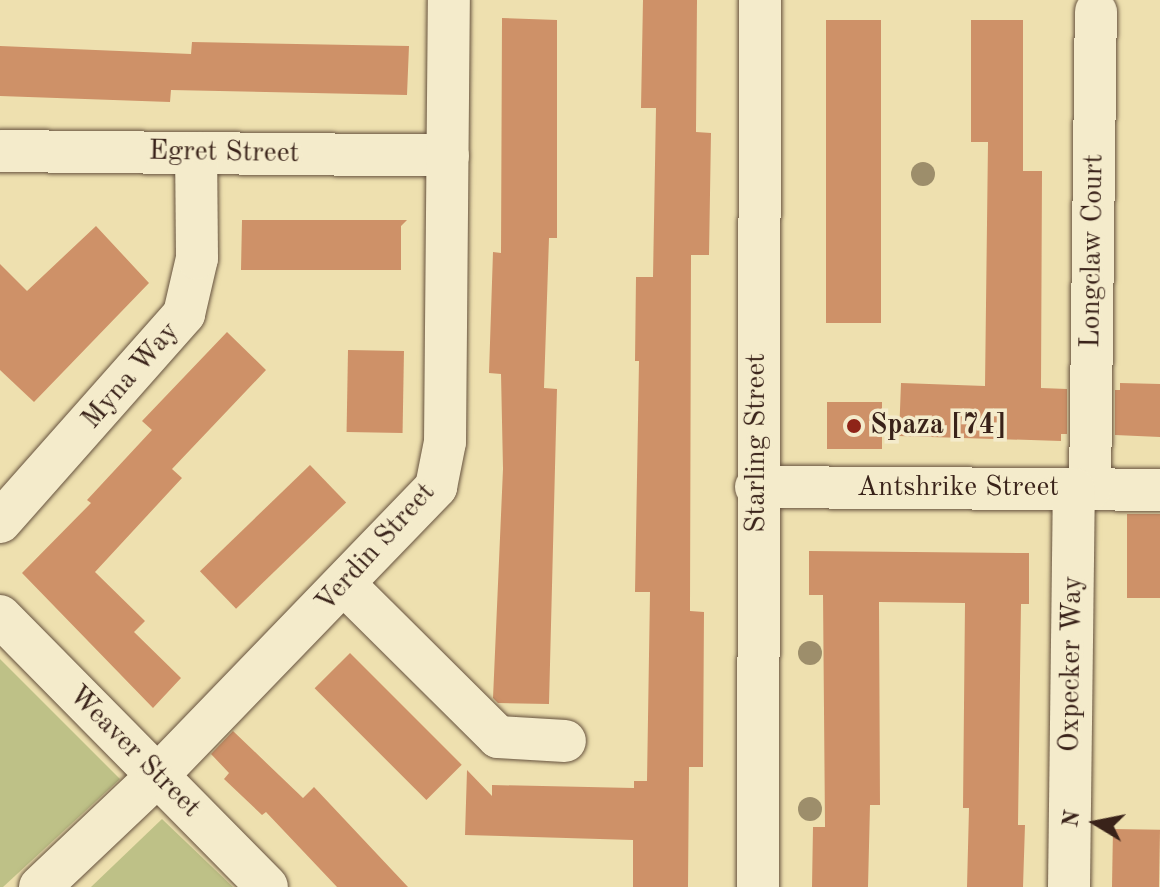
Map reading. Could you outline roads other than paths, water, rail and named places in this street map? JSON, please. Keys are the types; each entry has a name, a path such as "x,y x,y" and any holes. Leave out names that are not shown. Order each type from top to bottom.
{"street":[{"name":"Verdin Street","path":"40,887 157,776 423,503 444,467 449,0"},
{"name":"Starling Street","path":"758,887 756,487 760,0"},
{"name":"Longclaw Court","path":"1082,489 1096,12"},
{"name":"Egret Street","path":"0,151 448,156"},
{"name":"Myna Way","path":"0,522 184,314 197,258 196,153"},
{"name":"Antshrike Street","path":"756,487 1160,490"},
{"name":"Oxpecker Way","path":"1069,887 1082,489"},
{"path":"344,584 498,737 565,741"},
{"name":"Weaver Street","path":"0,616 267,887"}],"place":[{"name":"Spaza [74]","path":"854,426"}]}
